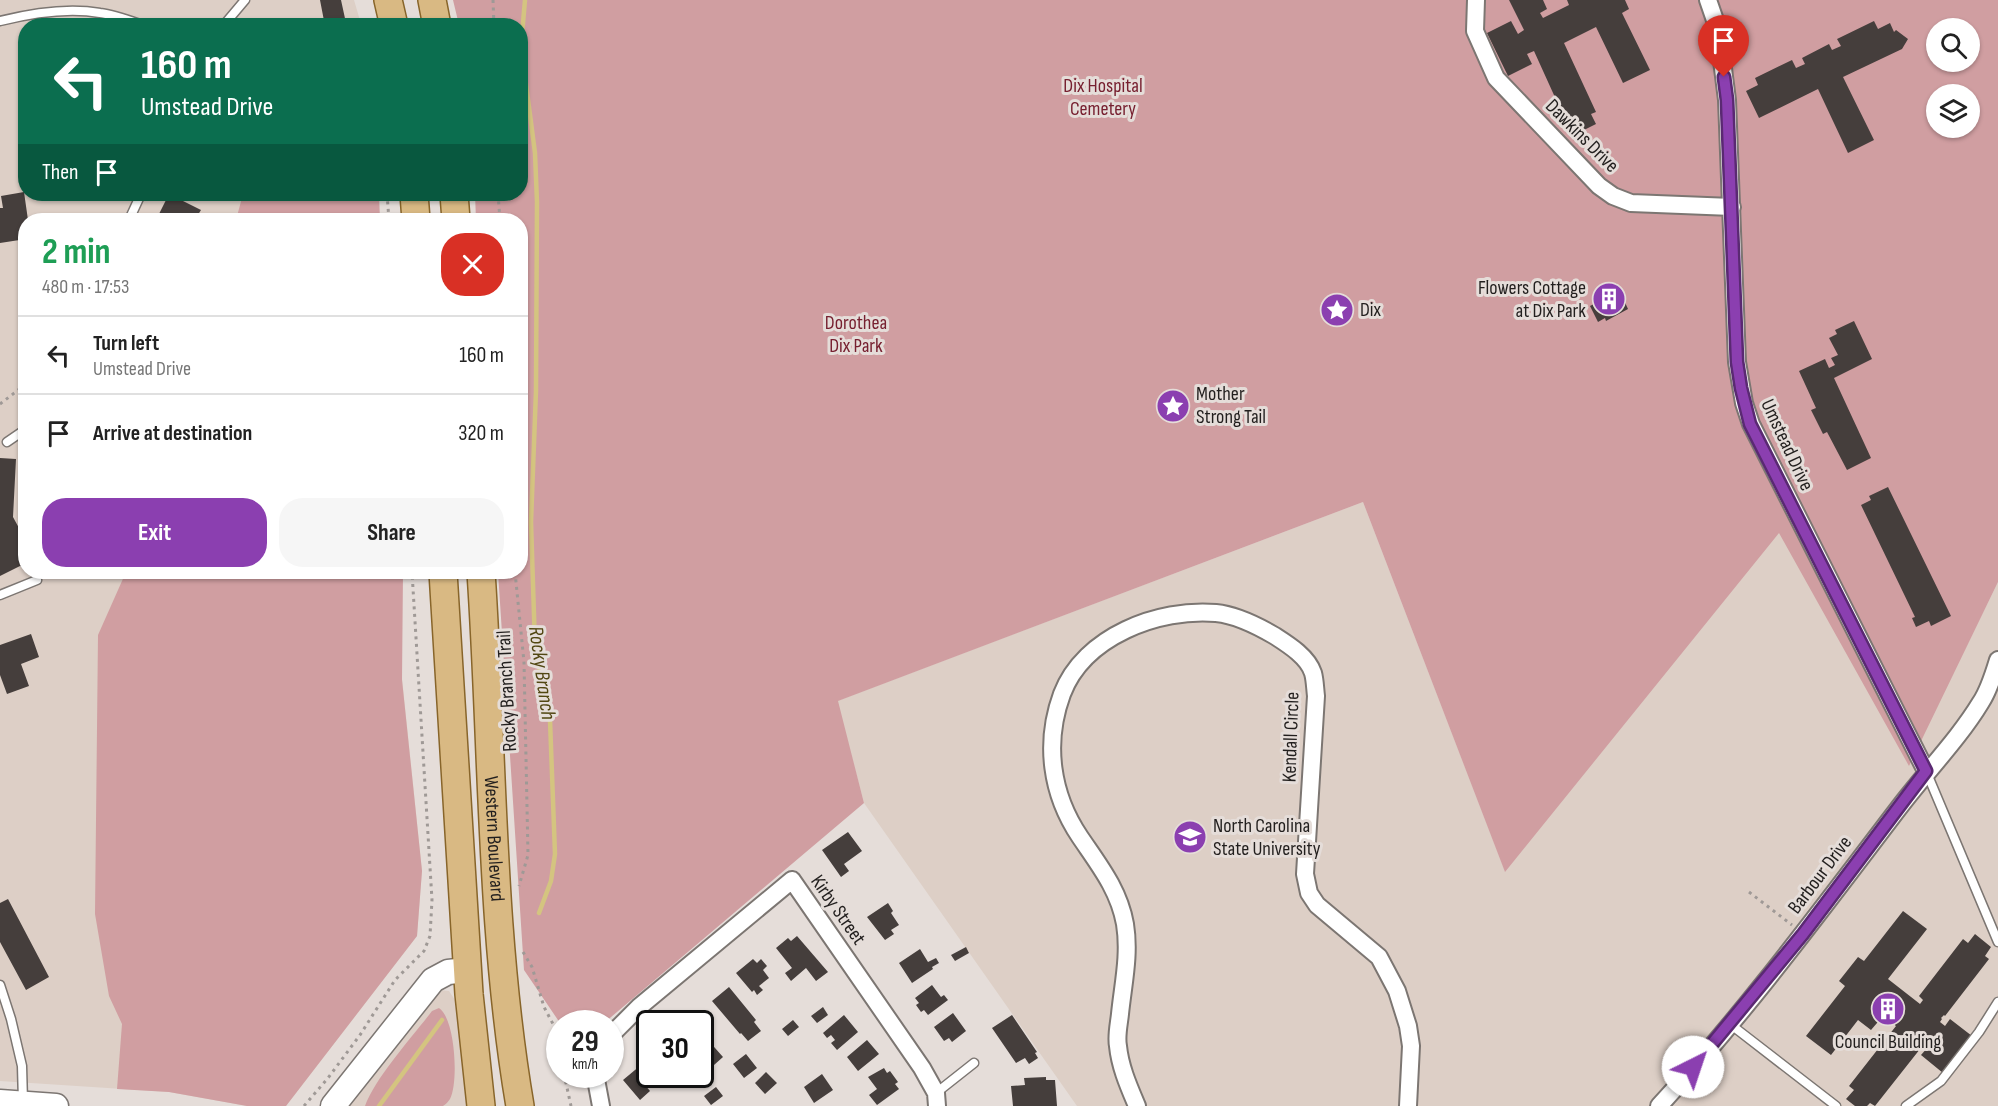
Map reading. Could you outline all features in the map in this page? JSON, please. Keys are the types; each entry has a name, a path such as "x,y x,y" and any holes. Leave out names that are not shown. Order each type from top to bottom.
{"main road":[{"path":"388,0 392,18"},
{"path":"432,0 435,18"},
{"name":"Western Boulevard","path":"442,579 467,970 481,1106"},
{"name":"Western Boulevard","path":"482,579 513,958 506,1006 520,1106"},
{"path":"467,970 513,958"}],"street":[{"name":"Dawkins Drive","path":"1476,0 1475,31 1496,78 1599,186 1613,196 1631,203 1732,207"},
{"name":"Umstead Drive","path":"1708,0 1718,29 1727,100 1737,362 1742,396 1750,424 1926,771"},
{"name":"Kendall Circle","path":"1137,1106 1121,1064 1117,1044 1127,961 1124,922 1111,884 1100,863 1066,813 1057,791 1053,772 1054,732 1062,695 1070,679 1081,664 1096,650 1137,624 1179,613 1199,612 1219,613 1261,628 1286,643 1306,660 1313,672 1317,696 1305,874 1309,892 1317,905 1379,957 1394,984 1403,1007 1410,1046 1408,1106"},
{"name":"Barbour Drive","path":"1659,1106 1803,934 1926,771 1983,700 1998,660"},
{"name":"Kirby Street","path":"624,1022 792,880 922,1068 937,1099"},
{"path":"333,1106 433,980 448,972 467,970"},
{"path":"598,1088 601,1106"},
{"path":"12,1102 56,1106"}],"lane":[{"path":"230,18 245,0"},
{"path":"0,21 23,15 61,11 99,12 119,18"},
{"path":"7,442 18,434"},
{"path":"0,595 38,580"},
{"path":"1926,771 1998,942"},
{"path":"0,985 22,1066 12,1102"},
{"path":"1905,1106 1941,1081 1979,1032 1998,1002"},
{"path":"1730,1023 1836,1106"},
{"path":"937,1099 974,1063"}],"path":[{"path":"493,0 494,18"},
{"path":"0,404 18,390"},
{"path":"303,1106 328,1078 354,1043 395,980 424,951 430,936 431,888 412,579"},
{"name":"Rocky Branch Trail","path":"515,579 524,662 528,855 517,896"},
{"path":"1749,892 1803,934"},
{"path":"513,958 532,967 546,1011"},
{"path":"567,1088 571,1106"}],"shaded area":[{"path":"0,0 354,0 359,18 18,18 18,201 364,201 364,213 18,213 18,579 392,579 422,870 417,936 286,1106 247,1106 169,1092 0,1081"},
{"name":"North Carolina State University","path":"1998,0 1951,678 1998,582 1998,1106 1077,1106 864,803 837,701 1363,502 1505,871 1485,121"},
{"path":"440,990 449,991 457,1003 471,1106 345,1106"}],"green space":[{"name":"Dorothea Dix Park","path":"453,0 1998,0 1998,582 1909,766 1779,533 1505,872 1363,502 838,701 864,803 619,1010 551,1010 524,970 498,579 528,579 528,213 476,213 475,201 528,201 528,18 457,18"},
{"path":"241,201 379,201 380,213 238,213"},
{"path":"123,579 403,579 402,680 422,871 417,936 286,1106 247,1106 169,1092 117,1089 122,1024 109,996 95,914 98,635"},
{"path":"439,1008 449,1024 454,1051 453,1091 449,1100 443,1106 365,1106 395,1057 432,1011"}],"building":[{"path":"320,0 341,0 345,18 323,18"},
{"path":"1509,0 1543,0 1547,9 1540,13 1543,18 1569,5 1567,0 1625,0 1629,9 1622,13 1650,70 1623,83 1596,27 1564,43 1596,112 1591,114 1596,124 1578,133 1573,123 1568,126 1534,51 1527,54 1532,64 1508,76 1487,33 1511,21 1518,34 1524,30"},
{"path":"1874,21 1878,29 1890,23 1894,32 1896,30 1908,39 1902,49 1843,77 1874,140 1848,153 1818,89 1759,118 1746,91 1758,85 1755,78 1792,60 1796,68 1805,64 1802,58 1829,44 1832,50 1841,46 1837,39"},
{"path":"18,193 18,201 25,201 27,213 18,213 18,240 0,243 0,208 3,208 1,196"},
{"path":"166,201 183,201 201,210 199,213 160,213"},
{"name":"Flowers Cottage at Dix Park","path":"1616,283 1628,309 1606,321 1605,318 1598,322 1590,306 1598,302 1593,295"},
{"path":"1854,321 1872,359 1834,378 1871,458 1847,470 1827,432 1823,434 1811,410 1816,408 1799,371 1825,359 1829,368 1835,365 1831,358 1838,355 1829,338 1837,334 1835,330"},
{"path":"0,458 16,459 13,517 18,526 18,567 0,576"},
{"path":"1888,487 1951,616 1931,626 1929,621 1916,627 1912,618 1915,617 1861,505 1871,500 1869,496"},
{"path":"31,634 39,657 21,664 29,686 7,694 0,675 0,645"},
{"path":"848,832 862,851 844,864 849,871 841,877 822,850"},
{"path":"8,899 49,977 26,990 0,942 0,903"},
{"path":"888,903 899,925 891,930 894,934 885,940 867,917"},
{"name":"Council Building","path":"1903,911 1927,929 1888,979 1920,1004 1923,1000 1919,996 1963,939 1968,943 1975,934 1991,947 1985,956 1989,959 1940,1022 1945,1026 1950,1019 1972,1036 1943,1073 1921,1055 1928,1047 1924,1044 1875,1106 1870,1103 1867,1106 1855,1106 1846,1099 1854,1090 1849,1086 1896,1026 1883,1016 1871,1030 1858,1020 1831,1055 1806,1036 1845,986 1839,981 1858,957 1864,961"},
{"path":"797,936 828,972 816,981 806,968 791,981 785,973 792,968 776,948 788,938 791,941"},
{"path":"966,947 969,953 955,961 951,955"},
{"path":"920,949 928,962 936,958 939,963 912,983 899,963"},
{"path":"753,959 757,963 761,959 767,966 763,970 769,978 759,986 763,990 757,995 736,973"},
{"path":"932,985 941,997 944,995 948,1000 928,1015 924,1010 921,1012 916,1005 919,1003 915,998"},
{"path":"729,987 756,1020 754,1022 761,1031 748,1041 712,1001"},
{"path":"823,1007 828,1015 817,1023 811,1016"},
{"path":"953,1013 966,1031 952,1042 949,1038 944,1041 934,1027"},
{"path":"844,1015 858,1032 837,1050 831,1043 835,1040 831,1035 827,1038 823,1033"},
{"path":"1012,1015 1037,1052 1035,1053 1038,1058 1029,1064 1025,1058 1016,1063 992,1028"},
{"path":"793,1020 799,1027 788,1036 782,1029"},
{"path":"867,1040 879,1054 858,1071 847,1057"},
{"path":"714,1047 723,1057 714,1065"},
{"path":"746,1054 757,1068 744,1078 733,1064"},
{"path":"884,1068 887,1073 890,1071 898,1082 895,1084 899,1089 877,1105 869,1095 877,1089 868,1077"},
{"path":"636,1069 636,1088 648,1088 650,1091 640,1100 624,1079"},
{"path":"766,1072 777,1083 765,1094 755,1083"},
{"path":"822,1074 833,1090 814,1103 804,1087"},
{"path":"1046,1077 1046,1080 1055,1080 1057,1106 1013,1106 1011,1086 1025,1085 1024,1078"},
{"path":"716,1087 723,1096 711,1105 704,1096"}],"waterway":[{"name":"Rocky Branch","path":"523,18 525,0"},
{"name":"Rocky Branch","path":"528,100 535,153 537,202 536,391 531,522 535,646 550,720 555,854 551,881 539,913"},
{"name":"Rocky Branch","path":"379,1106 442,1020"}],"place":[{"name":"Flowers Cottage at Dix Park","path":"1609,299"},
{"name":"Dix","path":"1337,310"},
{"name":"Mother Strong Tail","path":"1173,406"},
{"name":"North Carolina State University","path":"1190,837"},
{"name":"Council Building","path":"1888,1009"}],"route":[{"path":"1693,1067 1803,934 1926,771 1750,424 1737,362 1727,100 1724,77"}],"park label":[{"name":"Dix Hospital Cemetery","path":"1103,98"}]}
